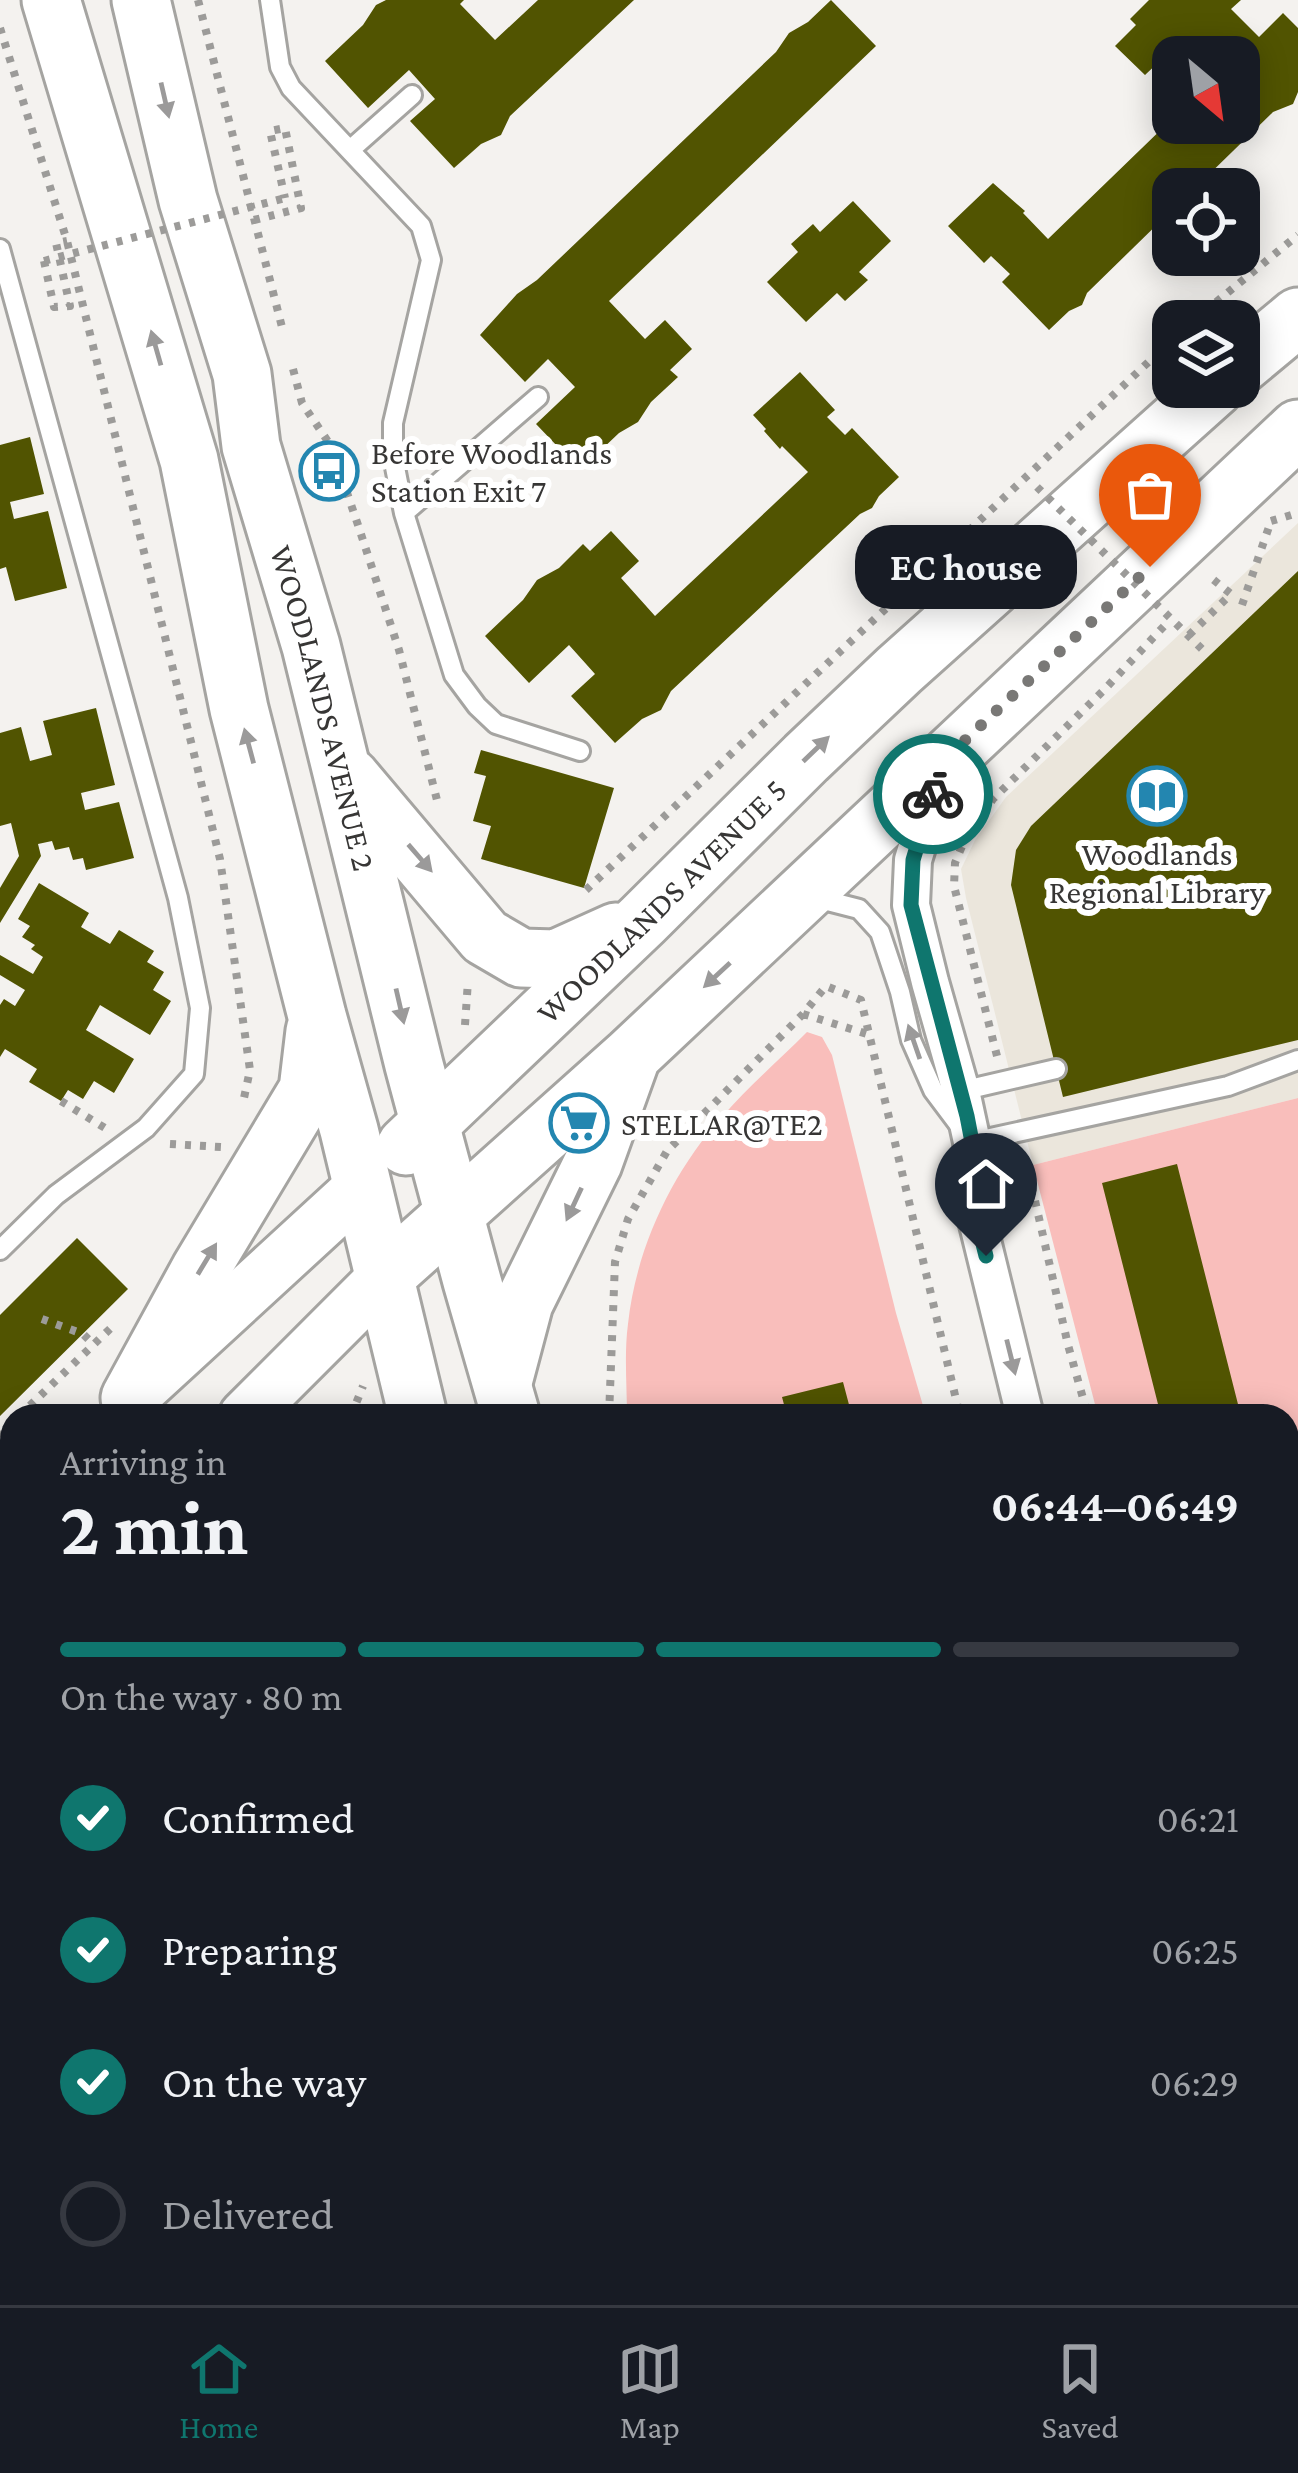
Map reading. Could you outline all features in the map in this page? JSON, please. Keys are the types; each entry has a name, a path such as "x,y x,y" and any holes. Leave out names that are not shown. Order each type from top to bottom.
{"main road":[{"path":"51,0 189,460 239,709 415,1404"},
{"name":"WOODLANDS AVENUE 2","path":"141,0 188,200 242,374 251,446 311,646 430,1124 507,1399"},
{"path":"1260,349 1298,317"},
{"name":"WOODLANDS AVENUE 5","path":"124,1404 430,1124 898,670 1191,408"},
{"path":"257,1404 385,1276 631,1056 1298,429"},
{"path":"344,770 484,937 521,958 556,959 644,920"},
{"path":"123,1404 308,1090 317,1016"},
{"path":"507,1399 524,1303 593,1163 631,1056"}],"street":[{"path":"944,760 913,860 911,905 962,1091 972,1142 976,1216 1022,1404"}],"lane":[{"path":"270,0 280,67 291,88 421,226 430,260 393,423 393,457 404,513 454,675 496,724 580,751"},
{"path":"350,150 412,94"},
{"path":"0,249 178,898 200,1008 194,1074 146,1128 56,1196 0,1250"},
{"path":"404,513 538,398"},
{"path":"803,895 859,909 880,932 911,1040 933,1090 972,1142 1228,1086 1298,1060"},
{"path":"962,1091 1056,1070"}],"path":[{"path":"198,0 284,334"},
{"path":"0,28 67,241 56,243 70,305 54,307 44,261 285,198 270,131 285,128 301,208 254,220"},
{"path":"1219,300 1298,236"},
{"path":"290,357 302,403 331,446 399,650 442,821"},
{"path":"577,899 1152,359"},
{"path":"1037,488 1208,655"},
{"path":"1242,605 1271,521"},
{"path":"1189,635 1231,594 1210,577 1195,593"},
{"path":"1004,1081 959,910 955,863 965,839 993,799 1179,610"},
{"path":"609,1404 615,1262 628,1220 667,1151 826,986 861,1000 957,1404"},
{"path":"803,1014 867,1034"},
{"path":"61,1101 128,1142 235,1148"},
{"path":"1020,1132 1085,1404"},
{"path":"42,1319 83,1334 94,1344"},
{"path":"356,1404 363,1384"}],"shaded area":[{"path":"1298,523 1298,1098 1033,1165 961,869 1006,797"},
{"path":"807,1032 822,1037 832,1055 923,1404 627,1404 632,1296 648,1240 687,1162 742,1095"},
{"path":"1298,1098 1298,1404 1095,1404 1033,1165"}],"building":[{"path":"386,0 464,0 460,4 495,40 538,0 634,0 510,116 501,135 481,144 454,168 410,121 435,99 409,70 368,108 325,61"},
{"path":"831,0 876,46 609,301 645,339 665,320 692,349 670,370 678,377 638,422 619,433 580,470 536,424 575,387 548,359 525,382 480,335 517,294 776,52 789,33"},
{"path":"1149,0 1241,0 1231,9 1258,36 1152,36 1152,68 1145,75 1115,46 1136,25 1130,19"},
{"path":"1283,13 1298,28 1298,92 1293,104 1273,112 1260,125 1260,36"},
{"path":"1152,138 1152,144 1240,144 1216,168 1152,168 1152,230 1087,293 1082,305 1049,330 1002,282 1010,274 991,256 984,263 948,226 993,183 1048,239"},
{"path":"853,201 891,241 859,272 868,280 845,301 837,293 806,322 767,282 798,252 791,244 813,224 820,232"},
{"path":"800,372 835,410 827,417 845,435 852,428 899,477 872,508 860,514 671,691 661,710 642,719 615,743 571,696 595,674 569,645 529,683 485,636 537,580 559,568 583,544 590,551 611,531 639,561 621,578 655,616 808,472 782,446 780,449 753,415"},
{"path":"30,437 44,494 10,502 14,519 48,511 67,588 15,601 6,567 0,569 0,445"},
{"path":"1298,571 1298,1040 1063,1097 1011,885 1016,850 1031,826"},
{"path":"96,708 115,785 81,793 85,810 119,802 134,858 86,870 83,858 73,860 69,847 55,850 52,841 38,844 41,856 0,923 0,888 19,856 11,823 0,826 0,733 21,727 30,761 52,755 43,721"},
{"path":"481,750 614,788 584,888 481,859 491,826 473,821 486,776 474,773"},
{"path":"39,883 89,913 81,927 110,944 119,930 154,951 147,962 164,972 153,990 171,1001 150,1035 100,1005 86,1030 134,1059 114,1093 94,1081 83,1099 68,1090 61,1101 29,1082 37,1069 5,1049 0,1057 0,1005 4,999 15,1006 25,990 0,975 0,955 33,974 43,957 22,937 30,926 18,919"},
{"path":"1177,1164 1238,1404 1158,1404 1102,1183"},
{"path":"77,1238 128,1289 12,1404 0,1404 0,1315"},
{"path":"843,1382 849,1404 784,1404 782,1397"}],"way so far":[{"path":"933,794 944,760 1150,567"}],"place":[{"name":"Before Woodlands Station Exit 7","path":"329,471"},
{"name":"EC house","path":"1150,567"},
{"name":"Woodlands Regional Library","path":"1157,796"},
{"name":"STELLAR@TE2","path":"579,1123"}],"route":[{"path":"933,794 913,860 911,905 962,1091 972,1142 976,1216 986,1256"}]}
